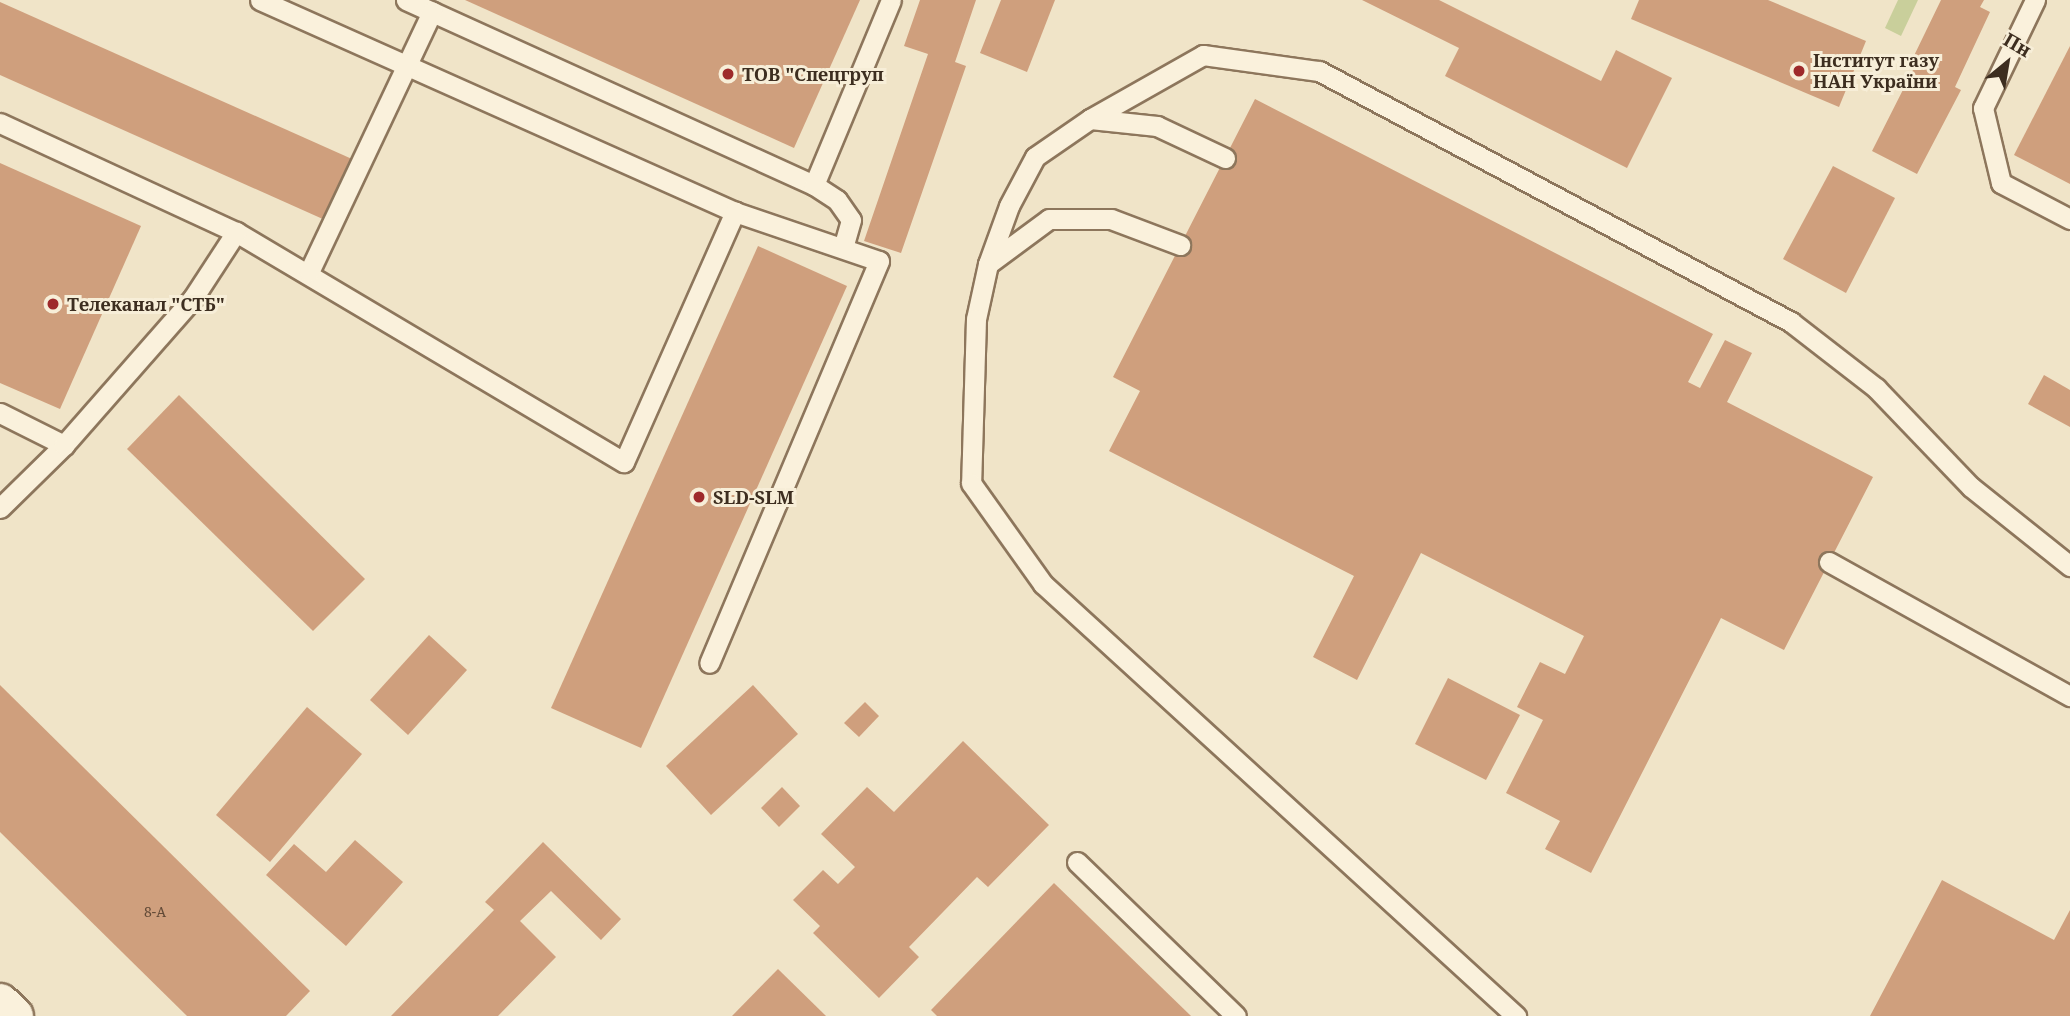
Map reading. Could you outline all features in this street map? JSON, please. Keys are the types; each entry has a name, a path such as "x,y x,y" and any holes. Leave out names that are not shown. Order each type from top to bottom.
{"street":[{"path":"0,1003 14,1016"}],"lane":[{"path":"260,0 735,212 879,261 709,663"},
{"path":"406,0 814,186 837,200 851,219 843,248"},
{"path":"814,186 891,0"},
{"path":"2035,0 1983,108 2001,183 2070,219"},
{"path":"309,272 432,12"},
{"path":"1516,1016 1043,584 971,483 976,319 988,264 1009,206 1035,157 1090,119 1203,55 1319,71 1791,322 1876,388 1971,487 2070,566"},
{"path":"1090,119 1157,126 1224,158"},
{"path":"0,123 236,232 309,272 624,462 735,212"},
{"path":"988,264 1049,219 1111,219 1180,245"},
{"path":"0,508 64,445 193,298 236,232"},
{"path":"0,413 64,445"},
{"path":"1829,562 2070,696"},
{"path":"1077,862 1236,1016"}],"green space":[{"path":"1898,0 1918,0 1901,36 1885,28"}],"building":[{"name":"ТОВ \"Спецгруп","path":"465,0 860,0 794,148"},
{"path":"920,0 976,0 955,62 966,66 901,253 864,241 928,54 904,46"},
{"path":"1001,0 1055,0 1027,72 980,53"},
{"path":"1362,0 1439,0 1601,81 1616,50 1672,78 1627,168 1445,76 1459,48"},
{"path":"1639,0 1768,0 1866,41 1839,107 1631,19"},
{"path":"1941,0 1984,0 1980,7 1990,12 1955,87 1961,90 1917,174 1872,151 1914,68 1909,66"},
{"path":"0,2 352,159 325,220 0,75"},
{"path":"2070,46 2070,184 2014,155"},
{"path":"1255,99 1713,334 1688,382 1700,388 1725,340 1752,353 1727,402 1873,477 1784,650 1721,618 1591,873 1545,849 1560,821 1506,793 1543,720 1517,707 1540,662 1565,674 1584,636 1421,553 1357,680 1313,657 1354,576 1109,451 1140,391 1113,377"},
{"name":"Телеканал \"СТБ\"","path":"0,163 141,226 60,409 0,383"},
{"path":"1833,166 1895,198 1846,293 1783,259"},
{"name":"SLD-SLM","path":"758,246 847,286 641,748 551,708"},
{"path":"2044,375 2070,390 2070,427 2028,404"},
{"path":"179,395 365,579 313,631 127,449"},
{"path":"429,635 467,670 408,735 370,700"},
{"path":"1448,678 1520,715 1486,780 1415,744"},
{"path":"0,685 310,991 286,1016 187,1016 0,832"},
{"path":"753,685 798,734 711,815 666,766"},
{"path":"865,702 879,716 859,737 844,723"},
{"path":"307,707 362,754 270,862 216,815"},
{"path":"963,741 1049,825 988,887 977,877 909,947 919,957 879,998 813,933 820,926 793,900 823,870 838,884 855,867 821,834 867,787 894,812"},
{"path":"782,787 800,806 779,827 761,808"},
{"path":"355,840 403,882 346,946 266,875 294,844 326,872"},
{"path":"543,842 621,919 601,940 551,891 520,921 556,957 498,1016 391,1016 494,910 485,902"},
{"path":"1942,880 2054,940 2070,910 2070,1016 1870,1016"},
{"path":"1054,883 1191,1016 937,1016 931,1010"},
{"path":"778,969 826,1016 732,1016"}],"place":[{"name":"Інститут газу НАН України","path":"1799,71"},
{"name":"ТОВ \"Спецгруп","path":"728,74"},
{"name":"Телеканал \"СТБ\"","path":"53,304"},
{"name":"SLD-SLM","path":"699,497"}]}
